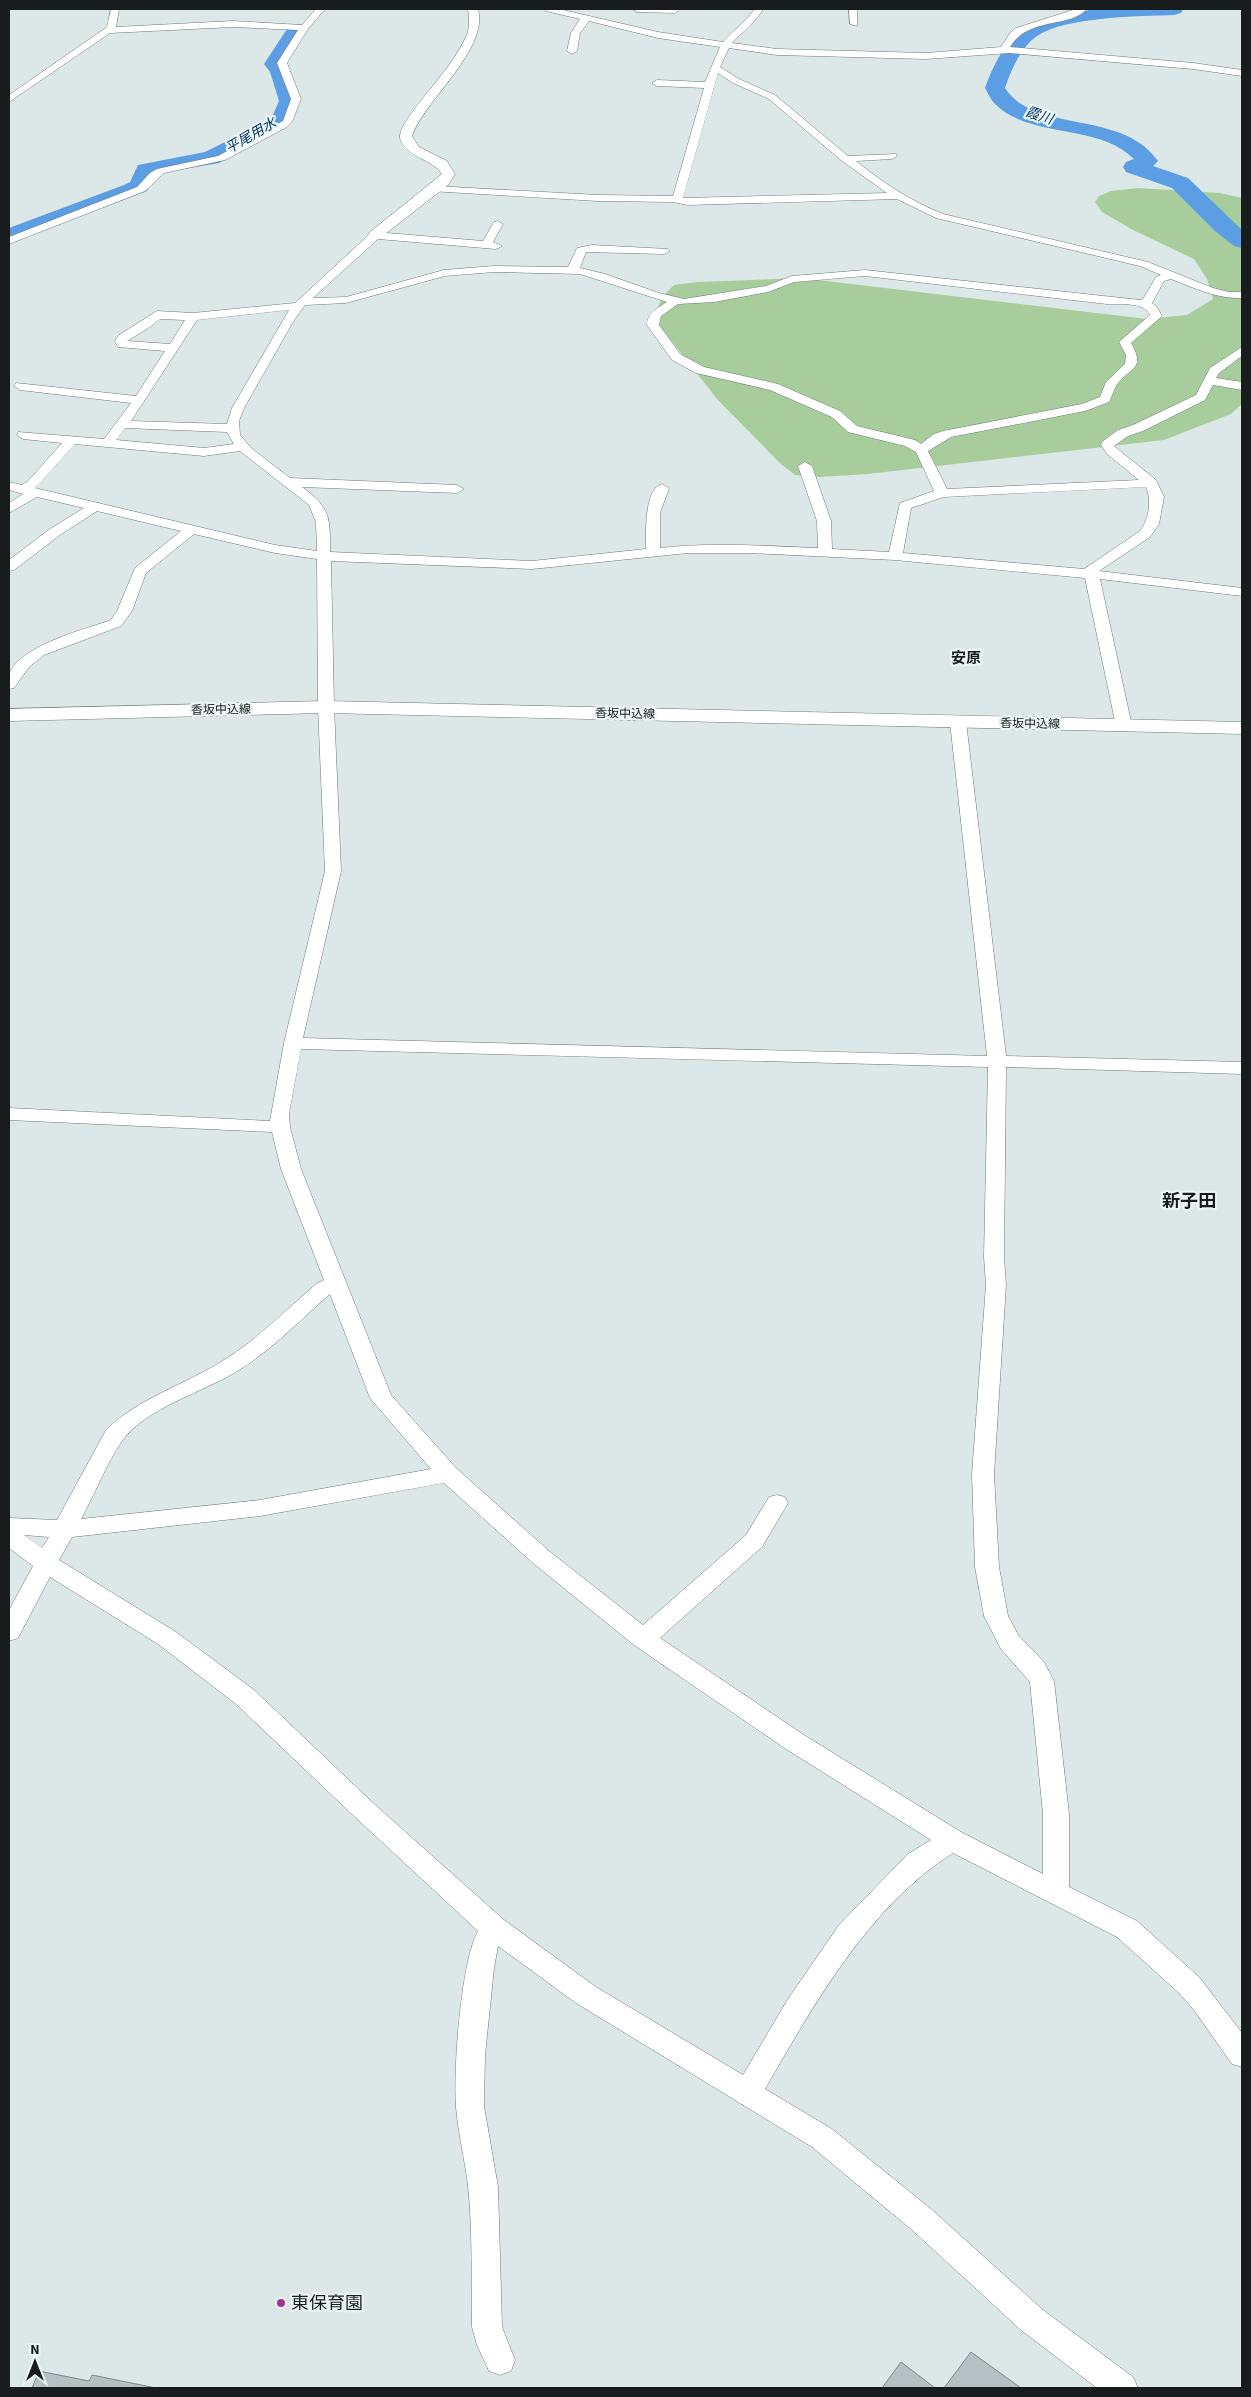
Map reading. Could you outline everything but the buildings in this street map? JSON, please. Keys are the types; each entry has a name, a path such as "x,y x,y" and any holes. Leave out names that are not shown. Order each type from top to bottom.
{"main road":[{"name":"香坂中込線","path":"9,715 326,707 1242,728"}],"street":[{"path":"9,99 113,26 115,9"},
{"path":"9,241 141,189 161,170 221,158 284,126 296,99 282,63 304,28 321,9"},
{"path":"473,9 475,17 473,34 439,88 407,131 407,141 410,145 442,164 448,171 447,178 375,235 300,304 287,321 238,408 232,428 243,447 315,503 323,522 326,707 333,870 279,1114 280,1127 292,1169 381,1398 448,1474 541,1557 643,1639 795,1742 952,1840 1127,1930 1155,1952 1204,2002 1242,2055"},
{"path":"553,9 572,9"},
{"path":"553,9 586,19 662,28 726,44 792,53 915,56 1007,50 1231,70 1242,73"},
{"path":"637,9 676,9"},
{"path":"662,28 676,9"},
{"path":"673,200 678,198 684,180 701,96 710,85 726,44 749,23 759,9"},
{"path":"853,9 854,24"},
{"path":"1007,50 1013,35 1019,30 1070,15 1083,9"},
{"path":"256,25 262,15"},
{"path":"572,51 572,41 586,19"},
{"path":"108,30 204,25 256,25 304,28"},
{"path":"716,68 736,81 772,97 872,179 940,216 1144,264 1209,290 1229,295 1242,295"},
{"path":"1231,70 1242,68"},
{"path":"657,83 710,85"},
{"path":"846,159 892,156"},
{"path":"434,189 688,202 901,196"},
{"path":"375,235 491,245 498,224"},
{"path":"597,248 601,235"},
{"path":"573,270 582,250 597,248 664,251"},
{"path":"174,348 122,344 121,341 146,325 157,315 193,317 346,300 456,271 494,269 573,270 601,276 675,301 714,299 768,289 792,279 865,273 1107,301 1144,303 1153,309 1156,316 1126,342 1132,355 1131,365 1110,385 1105,398 1086,407 948,434 939,437 921,450"},
{"path":"1144,303 1160,279 1170,275"},
{"path":"675,301 658,314 653,320 653,325 657,332 668,342 670,350 689,366 774,387 836,414 853,429 897,439 921,450 942,493"},
{"path":"107,443 140,400 193,317"},
{"path":"1090,574 1091,570 1136,541 1148,529 1152,524 1157,497 1151,483 1112,451 1108,445 1123,433 1138,428 1201,397 1214,371 1242,351"},
{"path":"1210,381 1242,386"},
{"path":"20,386 140,400"},
{"path":"121,424 232,428"},
{"path":"24,436 204,452 243,447"},
{"path":"9,509 28,491 71,440"},
{"path":"806,466 824,521 825,553"},
{"path":"287,482 457,489"},
{"path":"895,556 906,506 942,493 1151,483"},
{"path":"9,486 276,549 323,556 532,565 653,552 717,548 895,556 1090,574 1242,592"},
{"path":"653,552 653,513 662,488"},
{"path":"9,567 94,507"},
{"path":"9,685 24,664 39,652 116,622 124,613 135,578 140,571 191,530"},
{"path":"1090,574 1093,579 1104,624 1124,726"},
{"path":"958,722 997,1061 994,1257 996,1285 983,1474 987,1567 996,1616 1010,1642 1035,1668 1042,1681 1056,1814 1056,1893"},
{"path":"293,1044 1242,1068"},
{"path":"9,1114 280,1127"},
{"path":"9,1632 114,1436 122,1427 166,1399 230,1366 249,1353 323,1289 336,1284"},
{"path":"9,1526 64,1529 260,1508 448,1474"},
{"path":"643,1639 754,1541 777,1504"},
{"path":"9,1536 46,1563 167,1638 245,1697 364,1810 494,1928 586,1995 822,2138 922,2219 1032,2320 1122,2388"},
{"path":"747,2094 798,2007 849,1933 917,1862 952,1840"},
{"path":"494,1928 486,1944 480,1968 471,2054 470,2106 483,2187 487,2327 492,2345 500,2360"}],"green space":[{"path":"1138,188 1220,193 1242,198 1242,404 1231,414 1164,440 868,474 819,477 795,475 781,464 717,399 659,325 658,307 663,296 674,285 698,282 801,278 1147,319 1187,315 1213,299 1207,279 1194,259 1133,230 1102,212 1095,202 1099,196 1111,191"}],"waterway":[{"name":"霞川","path":"1075,20 1093,9"},
{"name":"霞川","path":"1174,9 1121,12 1081,17 1063,20 1033,30 1022,40 1010,56 995,88 1004,101 1032,116 1100,133 1130,145 1147,161 1134,167 1180,183 1223,226 1242,241"},
{"name":"平尾用水","path":"133,188 139,186 146,170 211,158 280,123 289,101 280,72 274,64 296,30"},
{"name":"平尾用水","path":"9,236 123,192"}],"place":[{"name":"東保育園","path":"281,2303"}],"district":[{"name":"安原","path":"966,658"},
{"name":"新子田","path":"1189,1201"}]}
